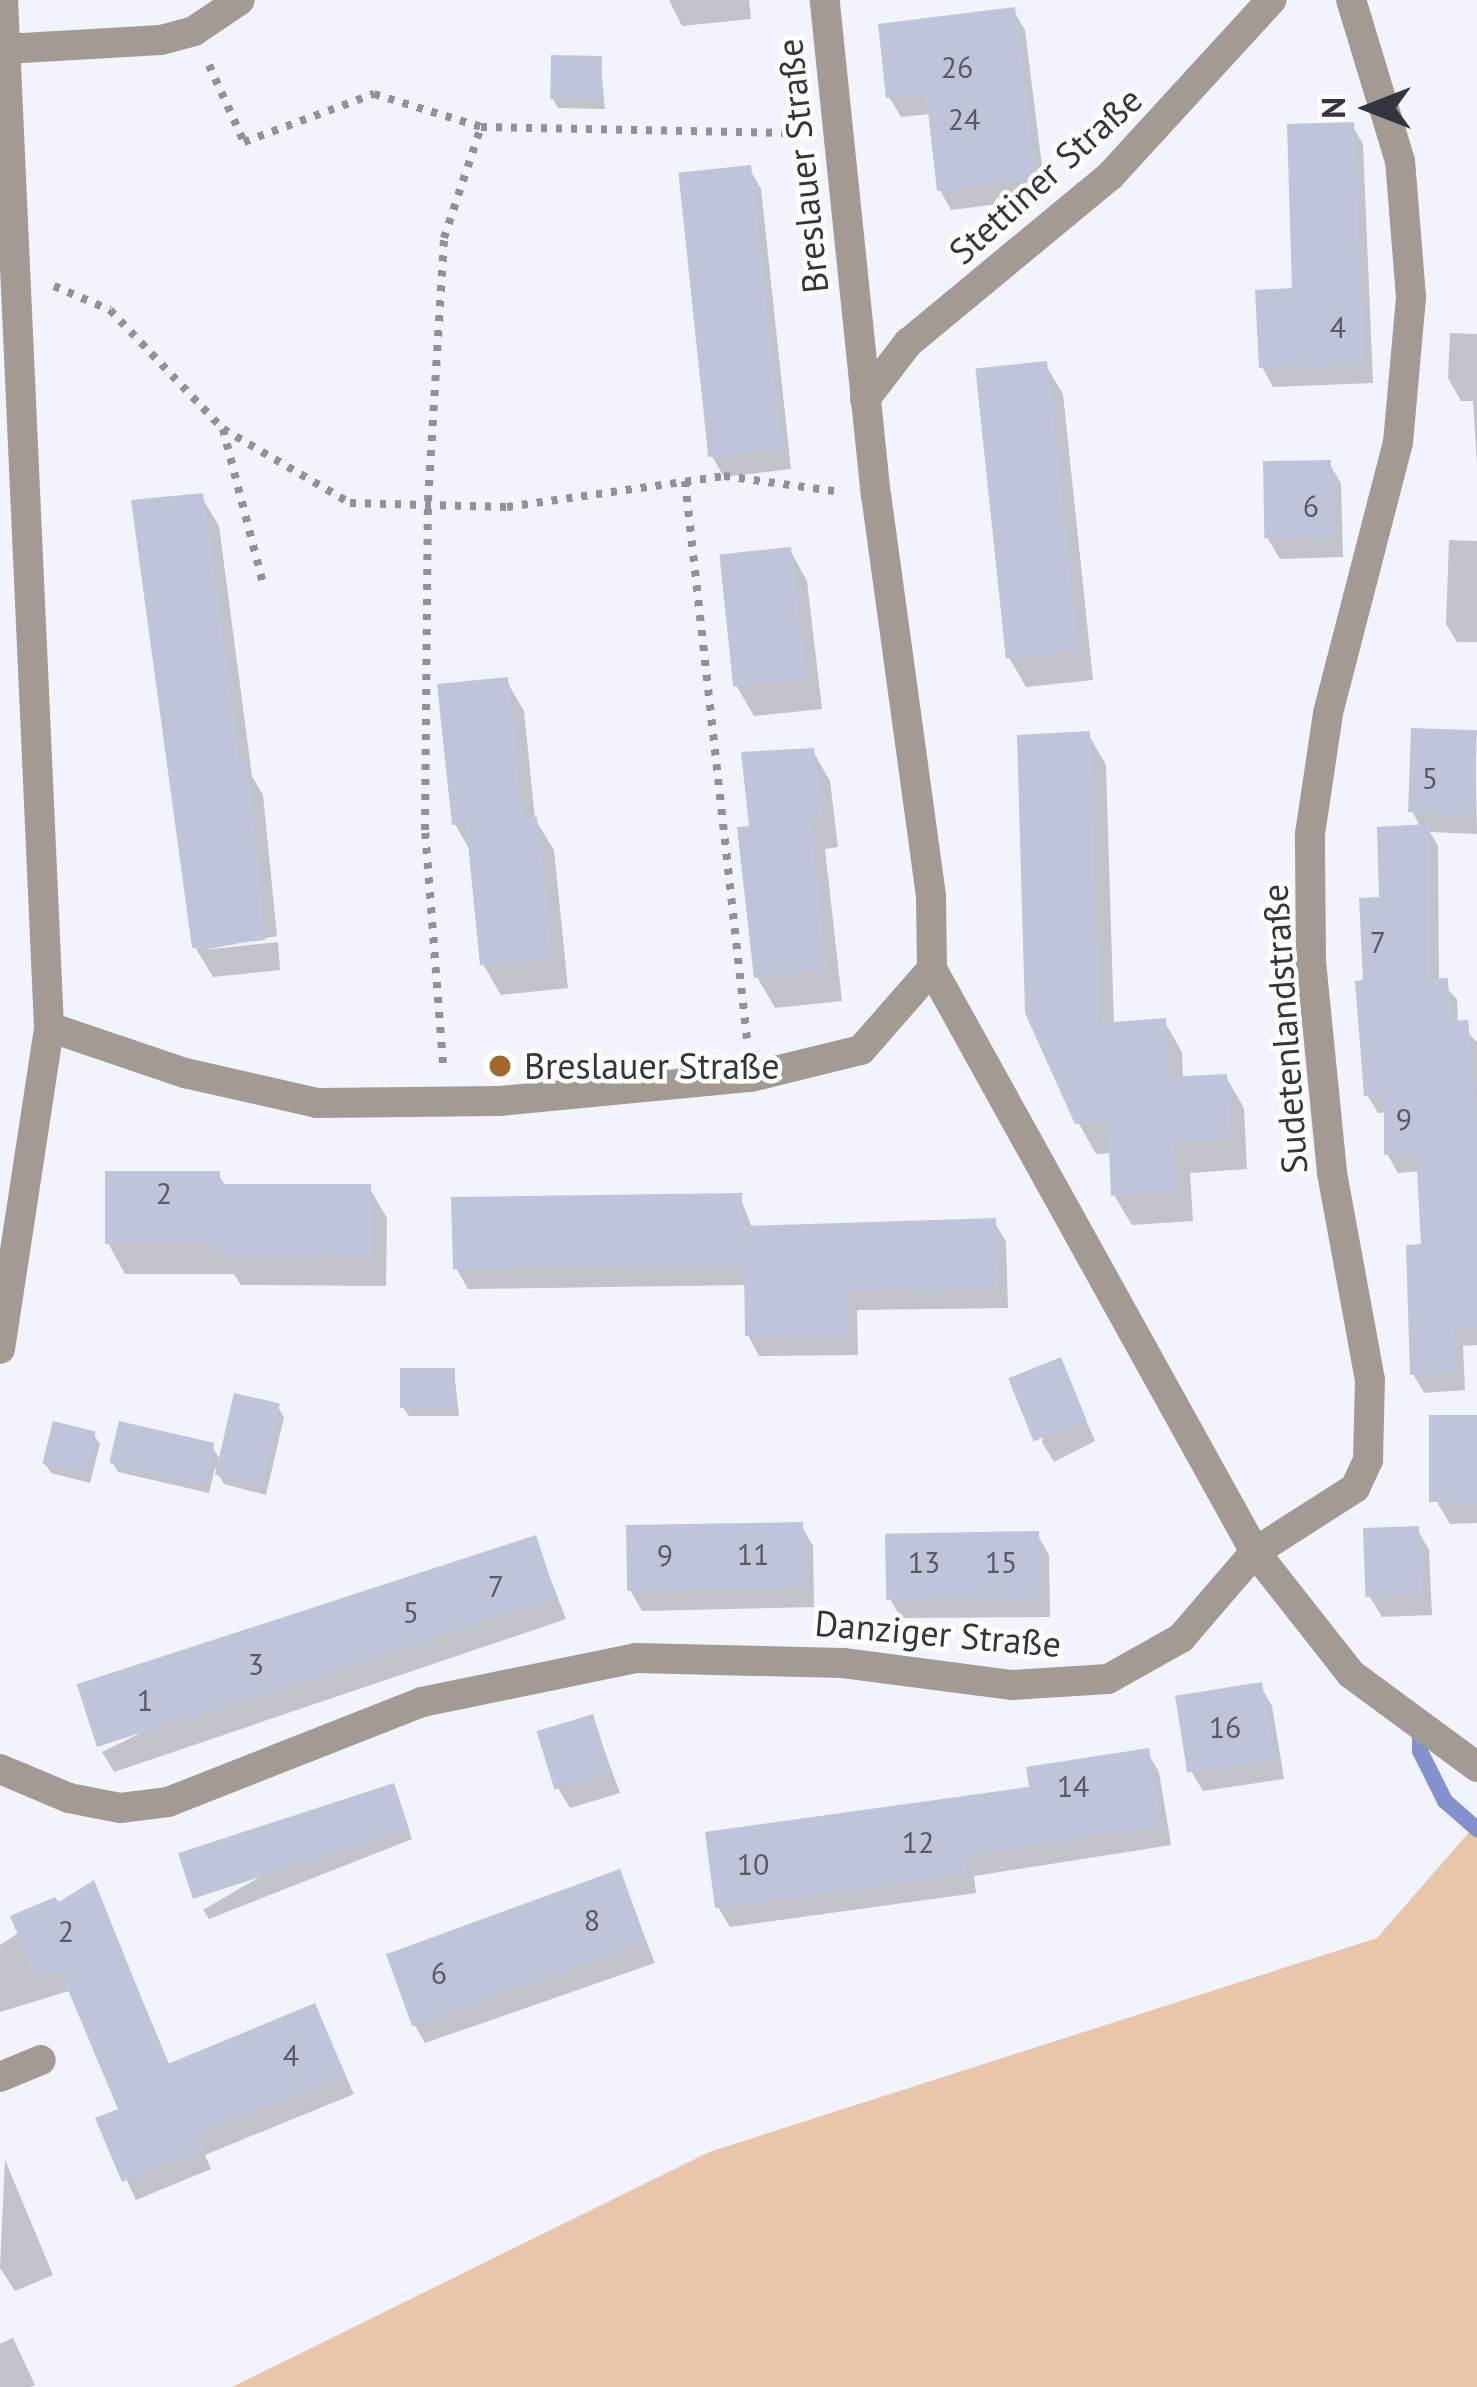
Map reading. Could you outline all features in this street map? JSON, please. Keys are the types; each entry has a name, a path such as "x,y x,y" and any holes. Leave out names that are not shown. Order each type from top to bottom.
{"street":[{"path":"0,1349 49,1027 3,0"},
{"path":"5,49 133,44 194,32 240,0"},
{"name":"Breslauer Straße","path":"825,0 876,497 932,896 932,969"},
{"name":"Stettiner Straße","path":"865,399 908,344 1110,176 1271,0"},
{"name":"Sudetenlandstraße","path":"1255,1552 1343,1503 1368,1460 1370,1380 1332,1172 1311,961 1310,834 1328,712 1399,443 1411,297 1400,161 1351,0"},
{"path":"49,1027 185,1073 317,1103 446,1104 751,1077 861,1050 932,969 1255,1552 1351,1674 1477,1767"},
{"name":"Danziger Straße","path":"0,1769 86,1802 120,1808 168,1802 422,1702 636,1658 843,1663 1013,1685 1108,1679 1181,1638 1255,1552"},
{"path":"0,2077 41,2060"}],"path":[{"path":"194,32 244,142 374,94 481,127 838,133"},
{"path":"446,1104 424,830 428,501 444,238 481,127"},
{"path":"14,269 110,310 223,429 350,503 428,501 508,507 724,476 876,497"},
{"path":"223,429 263,584"},
{"path":"686,481 751,1077"}],"shaded area":[{"path":"1477,1823 1477,2387 232,2387 709,2152 1377,1938"}],"building":[{"path":"1015,7 1036,179 937,191 926,94 886,98 878,24"},
{"path":"551,55 602,56 601,100 550,99"},
{"path":"1354,122 1363,364 1259,368 1255,290 1292,288 1287,124"},
{"path":"751,165 781,449 708,457 678,173"},
{"path":"1047,361 1077,650 1006,658 975,369"},
{"path":"1331,460 1332,537 1264,538 1263,461"},
{"path":"203,493 239,762 247,761 265,940 192,948 131,500"},
{"path":"791,547 805,679 733,687 719,555"},
{"path":"508,677 522,818 537,817 552,958 480,965 466,823 452,825 437,684"},
{"path":"1411,728 1477,730 1474,814 1408,812"},
{"path":"1090,731 1099,1023 1166,1018 1169,1077 1227,1074 1231,1139 1174,1143 1177,1191 1111,1196 1108,1122 1075,1124 1025,1013 1017,735"},
{"path":"814,748 822,817 810,818 826,970 754,978 737,827 749,826 741,752"},
{"path":"1429,824 1430,979 1448,978 1450,1021 1468,1020 1477,1109 1477,1326 1454,1328 1457,1372 1410,1375 1406,1245 1421,1244 1416,1153 1384,1155 1384,1094 1364,1096 1355,981 1363,980 1359,898 1379,897 1377,827"},
{"path":"105,1171 220,1171 220,1184 371,1184 370,1256 220,1255 220,1244 105,1244"},
{"path":"742,1193 743,1252 743,1226 996,1218 997,1288 847,1290 848,1335 745,1336 744,1265 453,1269 451,1197"},
{"path":"1061,1357 1086,1420 1034,1441 1008,1378"},
{"path":"400,1368 455,1368 455,1408 400,1408"},
{"path":"234,1393 280,1404 261,1485 215,1475"},
{"path":"1429,1415 1477,1415 1477,1502 1429,1502"},
{"path":"53,1421 96,1432 85,1474 42,1464"},
{"path":"119,1421 214,1443 205,1485 109,1463"},
{"path":"803,1522 804,1588 627,1591 626,1525"},
{"path":"1419,1526 1421,1595 1365,1597 1363,1528"},
{"path":"1039,1531 1040,1597 886,1600 885,1534"},
{"path":"536,1535 556,1598 97,1747 77,1684"},
{"path":"1262,1682 1274,1759 1187,1773 1175,1696"},
{"path":"593,1714 611,1772 554,1790 537,1731"},
{"path":"1149,1748 1161,1826 964,1856 967,1874 715,1908 705,1832 1029,1787 1026,1767"},
{"path":"394,1783 409,1829 193,1899 178,1853"},
{"path":"620,1869 646,1941 412,2027 386,1954"},
{"path":"94,1880 168,2064 315,2003 345,2074 197,2135 203,2149 122,2182 95,2118 118,2109 60,1971 37,1980 10,1916 55,1897 59,1902"}],"waterway":[{"path":"1420,1731 1420,1751 1445,1801 1477,1829"}],"place":[{"name":"Breslauer Straße","path":"500,1066"}]}
